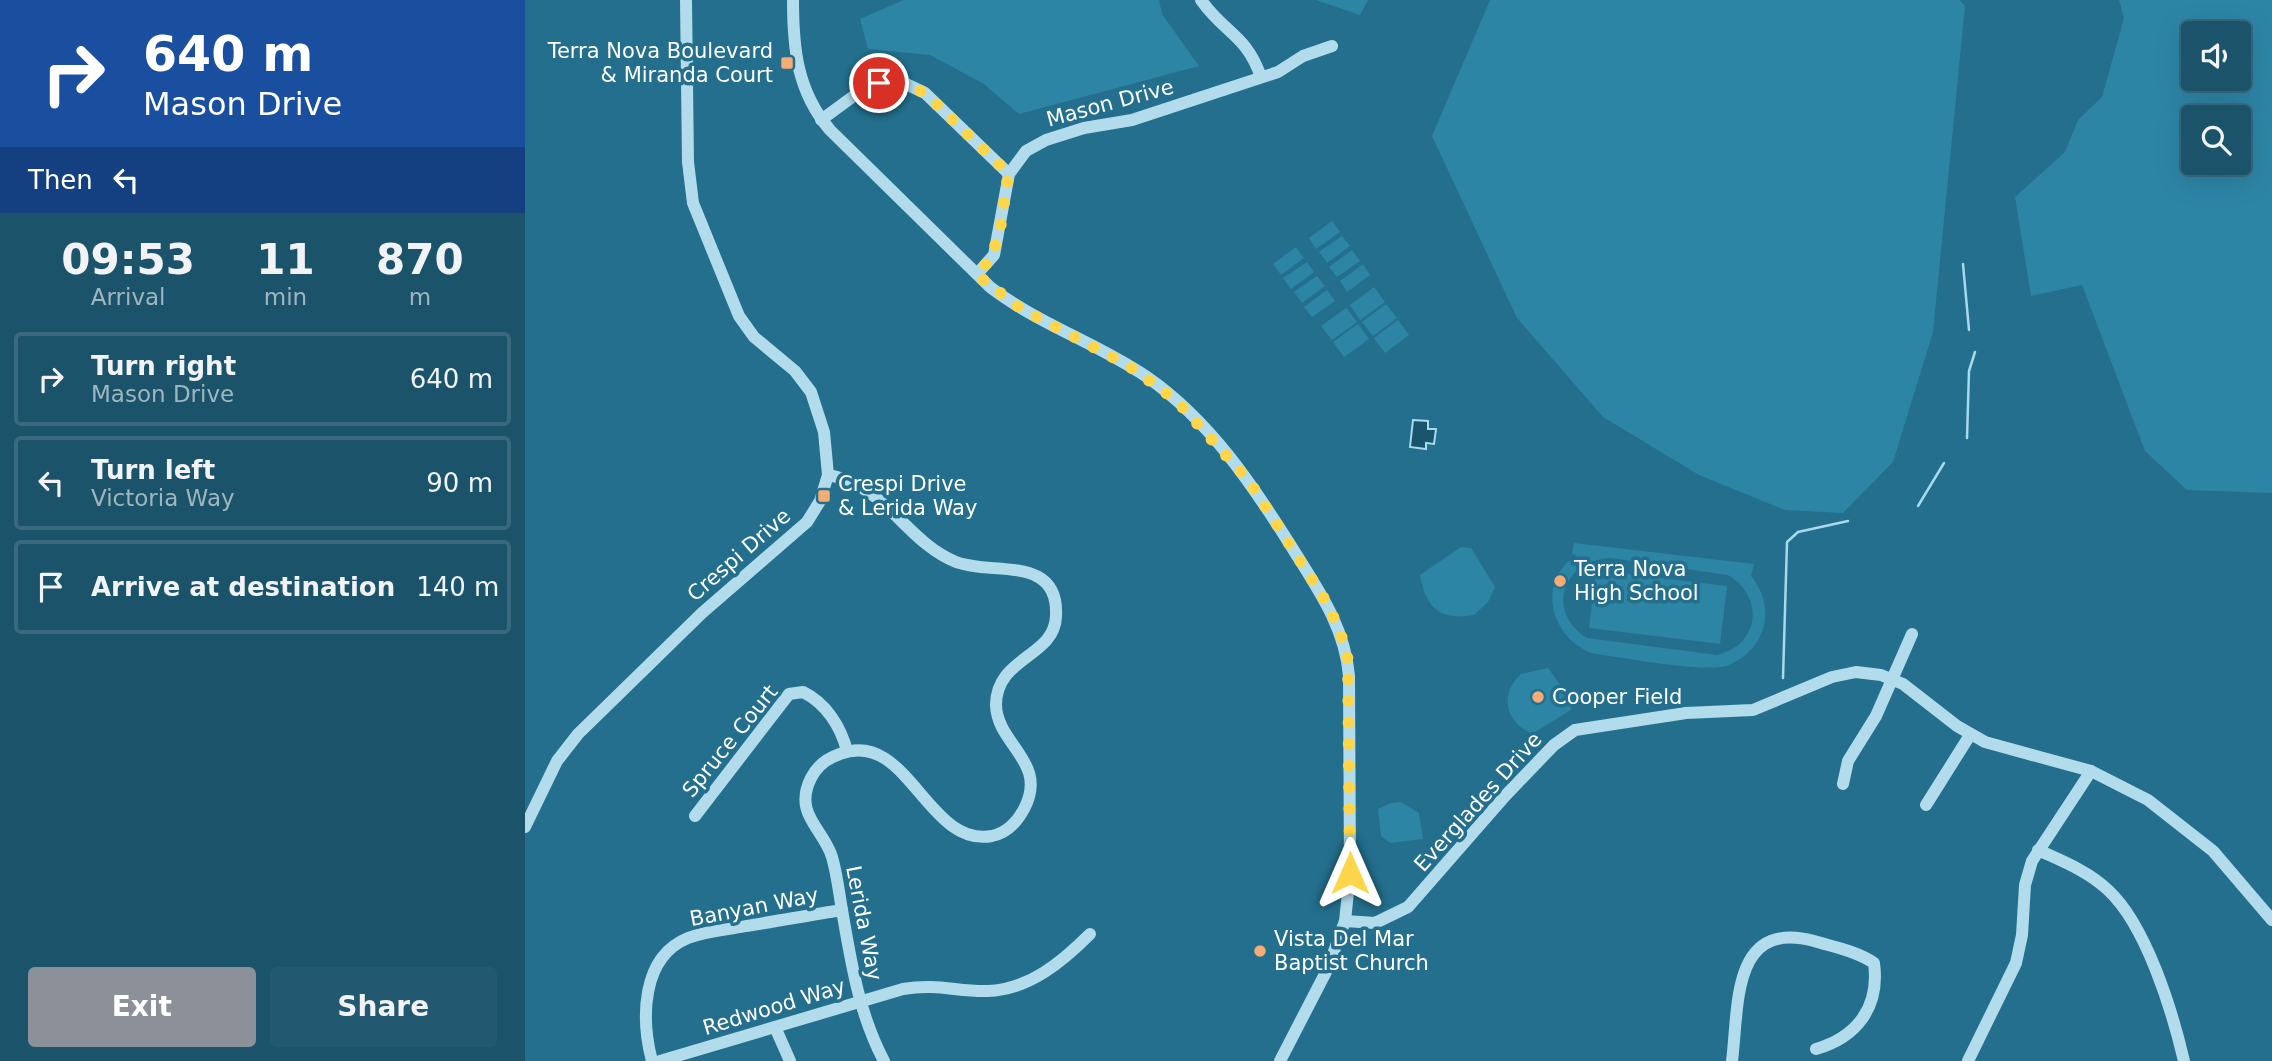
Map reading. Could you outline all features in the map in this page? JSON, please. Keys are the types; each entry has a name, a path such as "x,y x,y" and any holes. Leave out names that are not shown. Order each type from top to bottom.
{"street":[{"name":"Crespi Drive","path":"525,827 553,768 577,734 702,614 807,522 820,501 828,475 824,432 811,392 795,371 754,337 739,316 693,203 688,162 686,0"},
{"path":"793,0 797,68 806,94 821,120 977,275 1020,308 1146,377 1184,407 1249,481 1325,601 1344,643 1349,676 1350,873 1345,921 1328,968 1280,1061"},
{"path":"1202,0 1219,23 1250,50 1261,77"},
{"name":"Mason Drive","path":"1009,174 1026,151 1046,140 1095,125 1132,120 1261,77 1332,46"},
{"path":"821,120 866,87 879,83 904,83 925,93 1009,174 996,248 990,261 977,275"},
{"path":"828,475 855,482 937,552 957,562 989,569 1024,569 1033,572 1047,586 1056,610 1051,636 1012,667 999,686 996,706 998,719 1023,757 1030,777 1025,808 1011,827 989,836 966,834 945,819 888,760 868,752 847,751"},
{"path":"1843,784 1848,761 1870,728 1912,635"},
{"name":"Everglades Drive","path":"1345,921 1375,923 1408,907 1505,796 1554,745 1575,730 1685,713 1753,710 1832,677 1856,672 1893,680 1970,735 2091,771 2148,800 2199,837 2239,878 2272,920"},
{"name":"Spruce Court","path":"695,816 789,694 803,692 815,700 841,729 847,751"},
{"path":"1926,805 1970,735"},
{"name":"Lerida Way","path":"847,751 817,769 806,797 811,824 832,855 860,1001 884,1061"},
{"path":"1968,1061 2016,963 2022,935 2025,886 2038,850 2091,771"},
{"path":"2038,850 2095,880 2128,912 2148,952 2184,1061"},
{"name":"Banyan Way","path":"652,1061 646,1020 650,983 657,963 673,947 702,934 842,910"},
{"name":"Redwood Way","path":"660,1061 918,986 948,985 989,991 1014,985 1058,965 1090,934"},
{"path":"1732,1061 1742,986 1749,960 1761,945 1787,936 1863,955 1874,962 1871,995 1857,1028 1837,1043 1817,1049"},
{"path":"775,1027 790,1061"}],"shaded area":[{"path":"904,0 1159,0 1162,14 1199,66 1019,114 984,84 930,55 868,49 860,19"},
{"path":"1316,0 1368,0 1360,15"},
{"path":"1490,0 1959,0 1965,6 1933,332 1893,462 1843,513 1785,510 1699,475 1603,417 1517,318 1432,136"},
{"path":"2119,0 2272,0 2272,493 2187,490 2145,451 2082,285 2031,296 2015,197 2065,152 2078,120 2102,97 2124,18"},
{"path":"1332,221 1340,232 1316,249 1309,238"},
{"path":"1342,236 1350,246 1327,263 1319,252"},
{"path":"1296,247 1304,258 1281,275 1273,264"},
{"path":"1352,250 1360,261 1337,277 1329,267"},
{"path":"1307,262 1314,272 1291,289 1283,278"},
{"path":"1363,264 1370,275 1347,292 1340,281"},
{"path":"1317,276 1325,286 1302,303 1294,292"},
{"path":"1374,287 1385,302 1360,320 1350,305"},
{"path":"1327,290 1335,301 1312,317 1304,307"},
{"path":"1386,304 1397,318 1373,336 1362,322"},
{"path":"1346,308 1357,322 1332,340 1321,326"},
{"path":"1398,320 1409,335 1385,353 1374,338"},
{"path":"1358,324 1369,339 1344,357 1333,342"},
{"path":"1413,420 1428,421 1428,429 1436,429 1434,444 1426,443 1426,449 1410,447"},
{"path":"1574,543 1754,564 1751,576 1765,606 1762,633 1746,654 1729,665 1718,667 1702,668 1595,654 1568,637 1554,610 1552,595 1556,580 1564,566 1577,555 1572,554","holes":["1611,558 1728,575 1740,584 1748,595 1752,620 1742,641 1731,650 1717,655 1587,638 1574,627 1566,614 1563,601 1571,577 1581,568 1594,561"]},
{"path":"1461,547 1471,548 1495,587 1488,602 1474,615 1452,616 1437,610 1431,604 1420,575"},
{"path":"1596,570 1727,586 1720,644 1589,628"},
{"name":"Cooper Field","path":"1548,668 1572,701 1571,710 1532,734 1523,729 1511,715 1508,707 1510,690 1521,674"},
{"path":"1401,802 1419,813 1423,839 1390,843 1381,836 1378,809"}],"waterway":[{"path":"1963,264 1969,330"},
{"path":"1967,438 1969,371 1975,352"},
{"path":"1918,506 1944,463"},
{"path":"1783,678 1787,542 1798,532 1848,521"}],"place":[{"name":"Terra Nova Boulevard & Miranda Court","path":"787,63"},
{"name":"Crespi Drive & Lerida Way","path":"824,496"},
{"name":"Terra Nova High School","path":"1560,581"},
{"name":"Cooper Field","path":"1538,697"},
{"name":"Vista Del Mar Baptist Church","path":"1260,951"}],"route":[{"path":"879,83 904,83 925,93 1009,174 994,255 977,275 1020,308 1129,366 1177,401 1204,427 1249,481 1333,614 1348,660 1350,873"}]}
